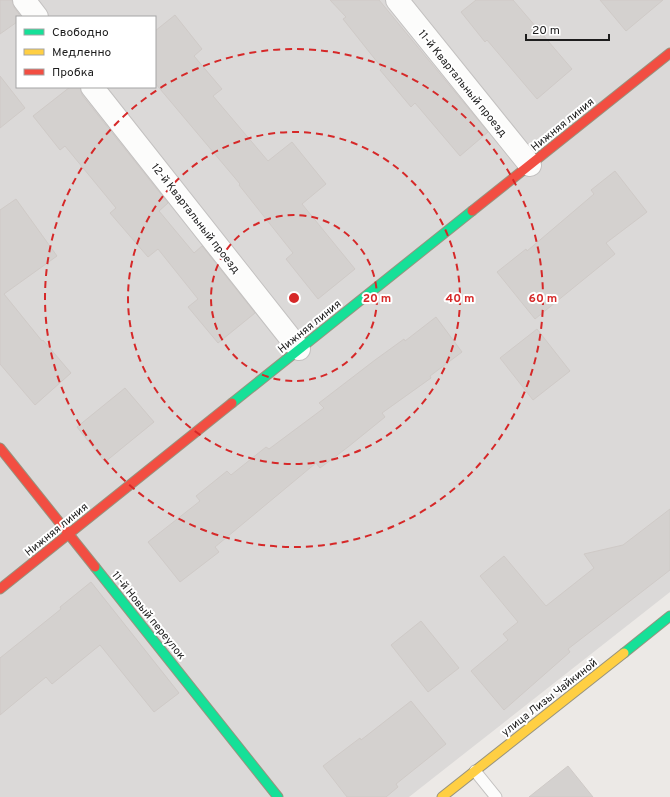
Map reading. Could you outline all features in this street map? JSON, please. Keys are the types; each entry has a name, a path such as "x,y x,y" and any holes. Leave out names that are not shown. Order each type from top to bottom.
{"street":[{"path":"24,0 36,16"},
{"name":"11-й Квартальный проезд","path":"397,0 530,165"},
{"name":"Нижняя линия","path":"0,589 670,53"},
{"name":"12-й Квартальный проезд","path":"93,88 299,350"},
{"name":"11-й Новый переулок","path":"0,448 278,797"},
{"name":"улица Лизы Чайкиной","path":"442,797 670,616"}],"lane":[{"path":"475,771 496,797"}],"shaded area":[{"path":"0,0 670,0 670,592 409,797 0,797"}],"building":[{"path":"0,0 12,0 14,7 20,16 16,16 16,23 0,34"},
{"path":"330,0 379,0 488,132 460,156 415,103 411,107 380,70 382,68 343,19 346,17"},
{"path":"476,0 513,0 572,69 537,99 487,40 485,42 461,12"},
{"path":"600,0 663,0 626,31"},
{"path":"175,15 202,49 194,56 222,89 213,96 268,161 292,142 326,184 302,204 355,269 318,299 286,259 293,253 239,185 240,184 156,84 156,30"},
{"path":"0,76 25,108 0,128"},
{"path":"69,88 80,88 82,95 168,203 159,211 194,253 202,246 255,313 218,343 188,307 198,299 158,249 148,257 110,213 116,208 65,146 60,150 33,116"},
{"path":"615,171 647,212 606,243 615,254 535,319 497,272 526,249 527,251 594,194 591,190"},
{"path":"16,199 57,256 4,294 42,341 43,340 71,373 35,405 0,364 0,210"},
{"path":"436,317 462,352 430,376 431,378 382,413 385,417 348,447 320,468 316,463 215,547 219,552 180,582 148,542 200,501 196,496 227,471 231,475 266,447 269,449 324,408 319,403 375,360 404,339 405,341"},
{"path":"537,329 570,371 533,400 500,358"},
{"path":"125,388 154,422 105,462 77,427"},
{"path":"670,509 670,570 568,649 570,652 504,710 471,671 508,640 503,634 518,622 480,576 504,556 546,606 594,568 584,554 623,545"},
{"path":"91,582 179,693 154,712 100,645 52,684 46,677 0,715 0,658 61,609 60,607"},
{"path":"421,621 459,668 428,692 391,645"},
{"path":"411,701 446,744 396,784 398,787 386,797 347,797 323,766 360,738 361,740"},
{"path":"568,766 593,797 529,797"}],"traffic: fast":[{"path":"232,403 472,211"},
{"path":"95,567 278,797"},
{"path":"624,653 670,616"}],"traffic: slow":[{"path":"442,797 624,653"}],"traffic: jam":[{"path":"472,211 670,53"},
{"path":"0,589 232,403"},
{"path":"0,448 95,567"}]}
